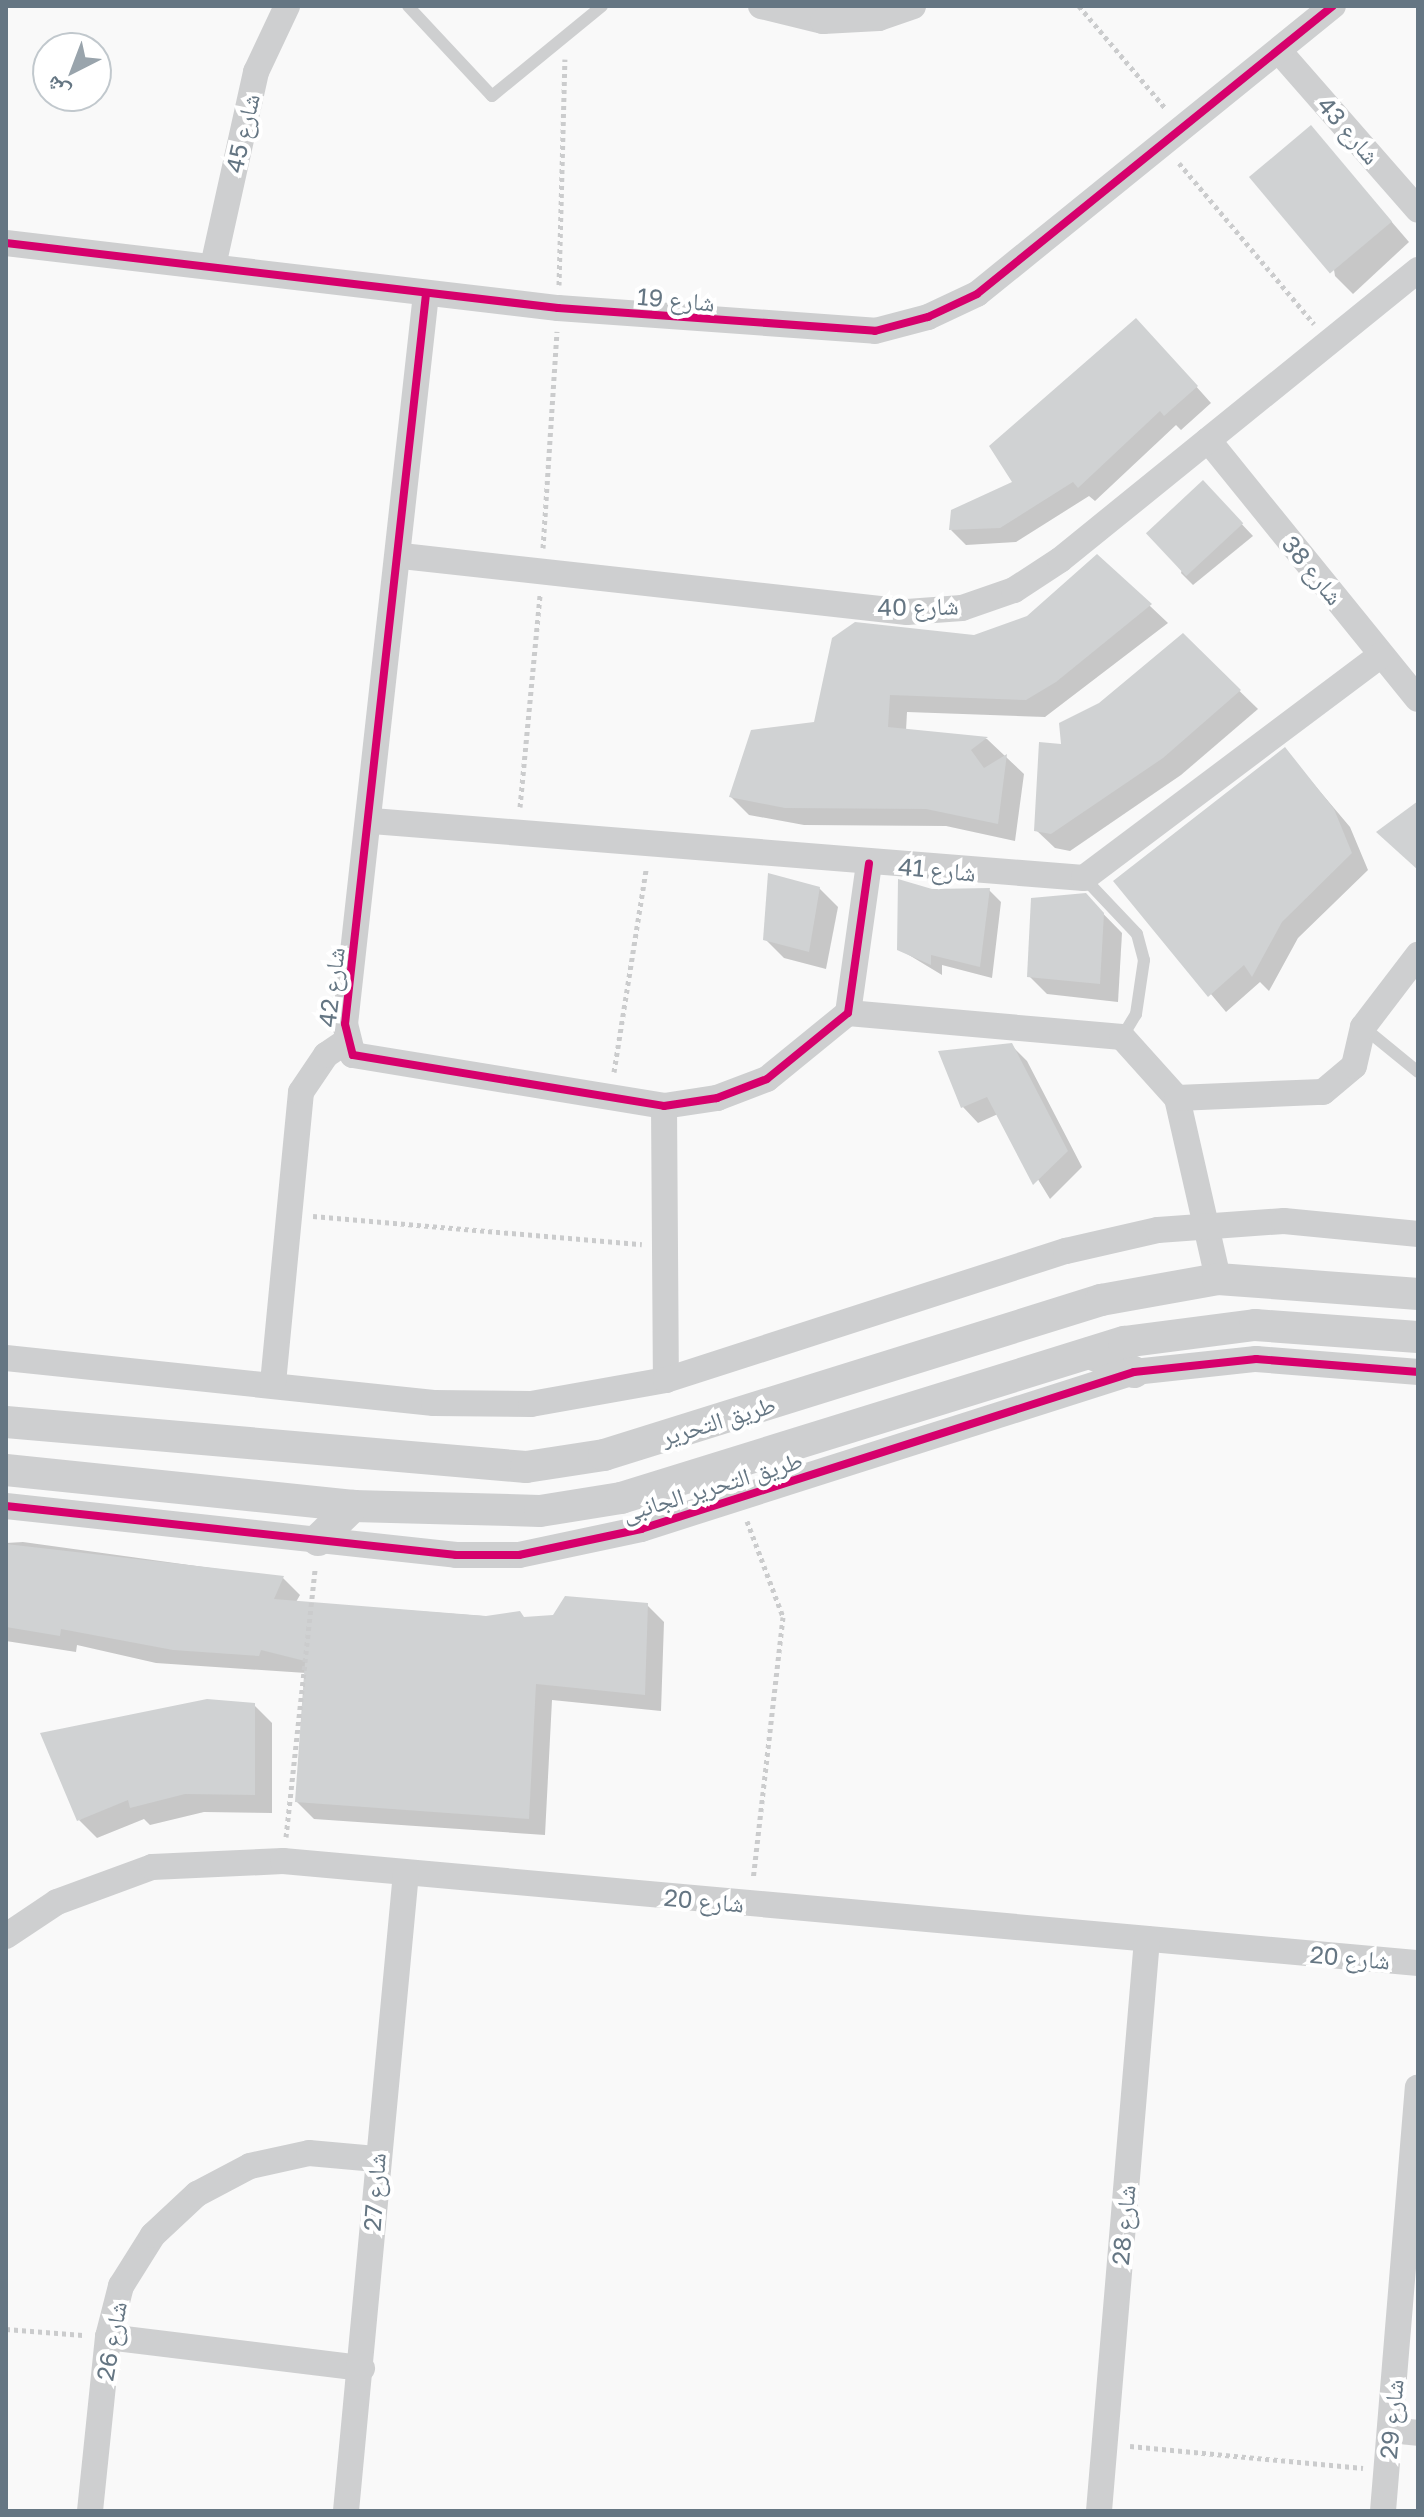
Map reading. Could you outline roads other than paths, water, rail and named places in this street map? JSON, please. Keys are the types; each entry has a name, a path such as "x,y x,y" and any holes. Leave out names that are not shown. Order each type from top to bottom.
{"street":[{"name":"شارع 45","path":"213,266 256,72 287,6"},
{"path":"761,6 823,21 879,18 913,6"},
{"name":"شارع 19","path":"6,243 558,308 820,332 875,331 928,317 977,294 1175,139 1333,6"},
{"name":"شارع 43","path":"1279,51 1418,210"},
{"name":"شارع 40","path":"402,556 907,612 962,608 1014,590 1060,560 1331,344 1418,270"},
{"name":"شارع 42","path":"426,294 402,556 345,1042 367,1061 664,1106 717,1098 767,1079 848,1013"},
{"name":"شارع 38","path":"1208,440 1418,699"},
{"path":"1084,878 1381,655"},
{"name":"شارع 41","path":"372,821 1084,878"},
{"path":"869,863 848,1013 1122,1037 1177,1098 1218,1279"},
{"path":"1177,1098 1323,1092 1354,1066 1363,1027 1417,959"},
{"path":"273,1383 301,1092 345,1042"},
{"path":"664,1106 662,1245 666,1380"},
{"path":"6,1358 482,1405 579,1399 666,1380 1066,1251 1205,1224 1323,1223 1418,1234"},
{"name":"طريق التحرير","path":"6,1422 487,1468 566,1463 1101,1300 1218,1279 1418,1294"},
{"name":"طريق التحرير","path":"6,1470 353,1506 496,1515 621,1498 1090,1353 1255,1325 1418,1337"},
{"path":"1090,1353 1134,1372"},
{"name":"طريق التحرير الجانبى","path":"6,1506 318,1540 519,1555 581,1546 739,1499 1134,1372 1256,1359 1418,1372"},
{"path":"123,1482 147,1467 146,1448 134,1435"},
{"path":"229,1444 220,1470 232,1493"},
{"path":"318,1540 353,1506"},
{"name":"شارع 20","path":"6,1936 57,1902 152,1867 283,1861 1418,1963"},
{"name":"شارع 27","path":"346,2511 362,2368 376,2159 406,1873"},
{"name":"شارع 28","path":"1099,2511 1147,1939"},
{"name":"شارع 29","path":"1383,2511 1418,2087"},
{"name":"شارع 26","path":"90,2511 108,2337 121,2286 153,2235 197,2194 250,2166 309,2153 376,2159"},
{"path":"108,2337 362,2368"},
{"path":"1390,2430 1418,2433"}],"lane":[{"path":"408,6 492,96 566,39 602,6"},
{"path":"1084,878 1137,934 1144,960 1136,1014 1122,1037"},
{"path":"1363,1027 1418,1072"}]}
